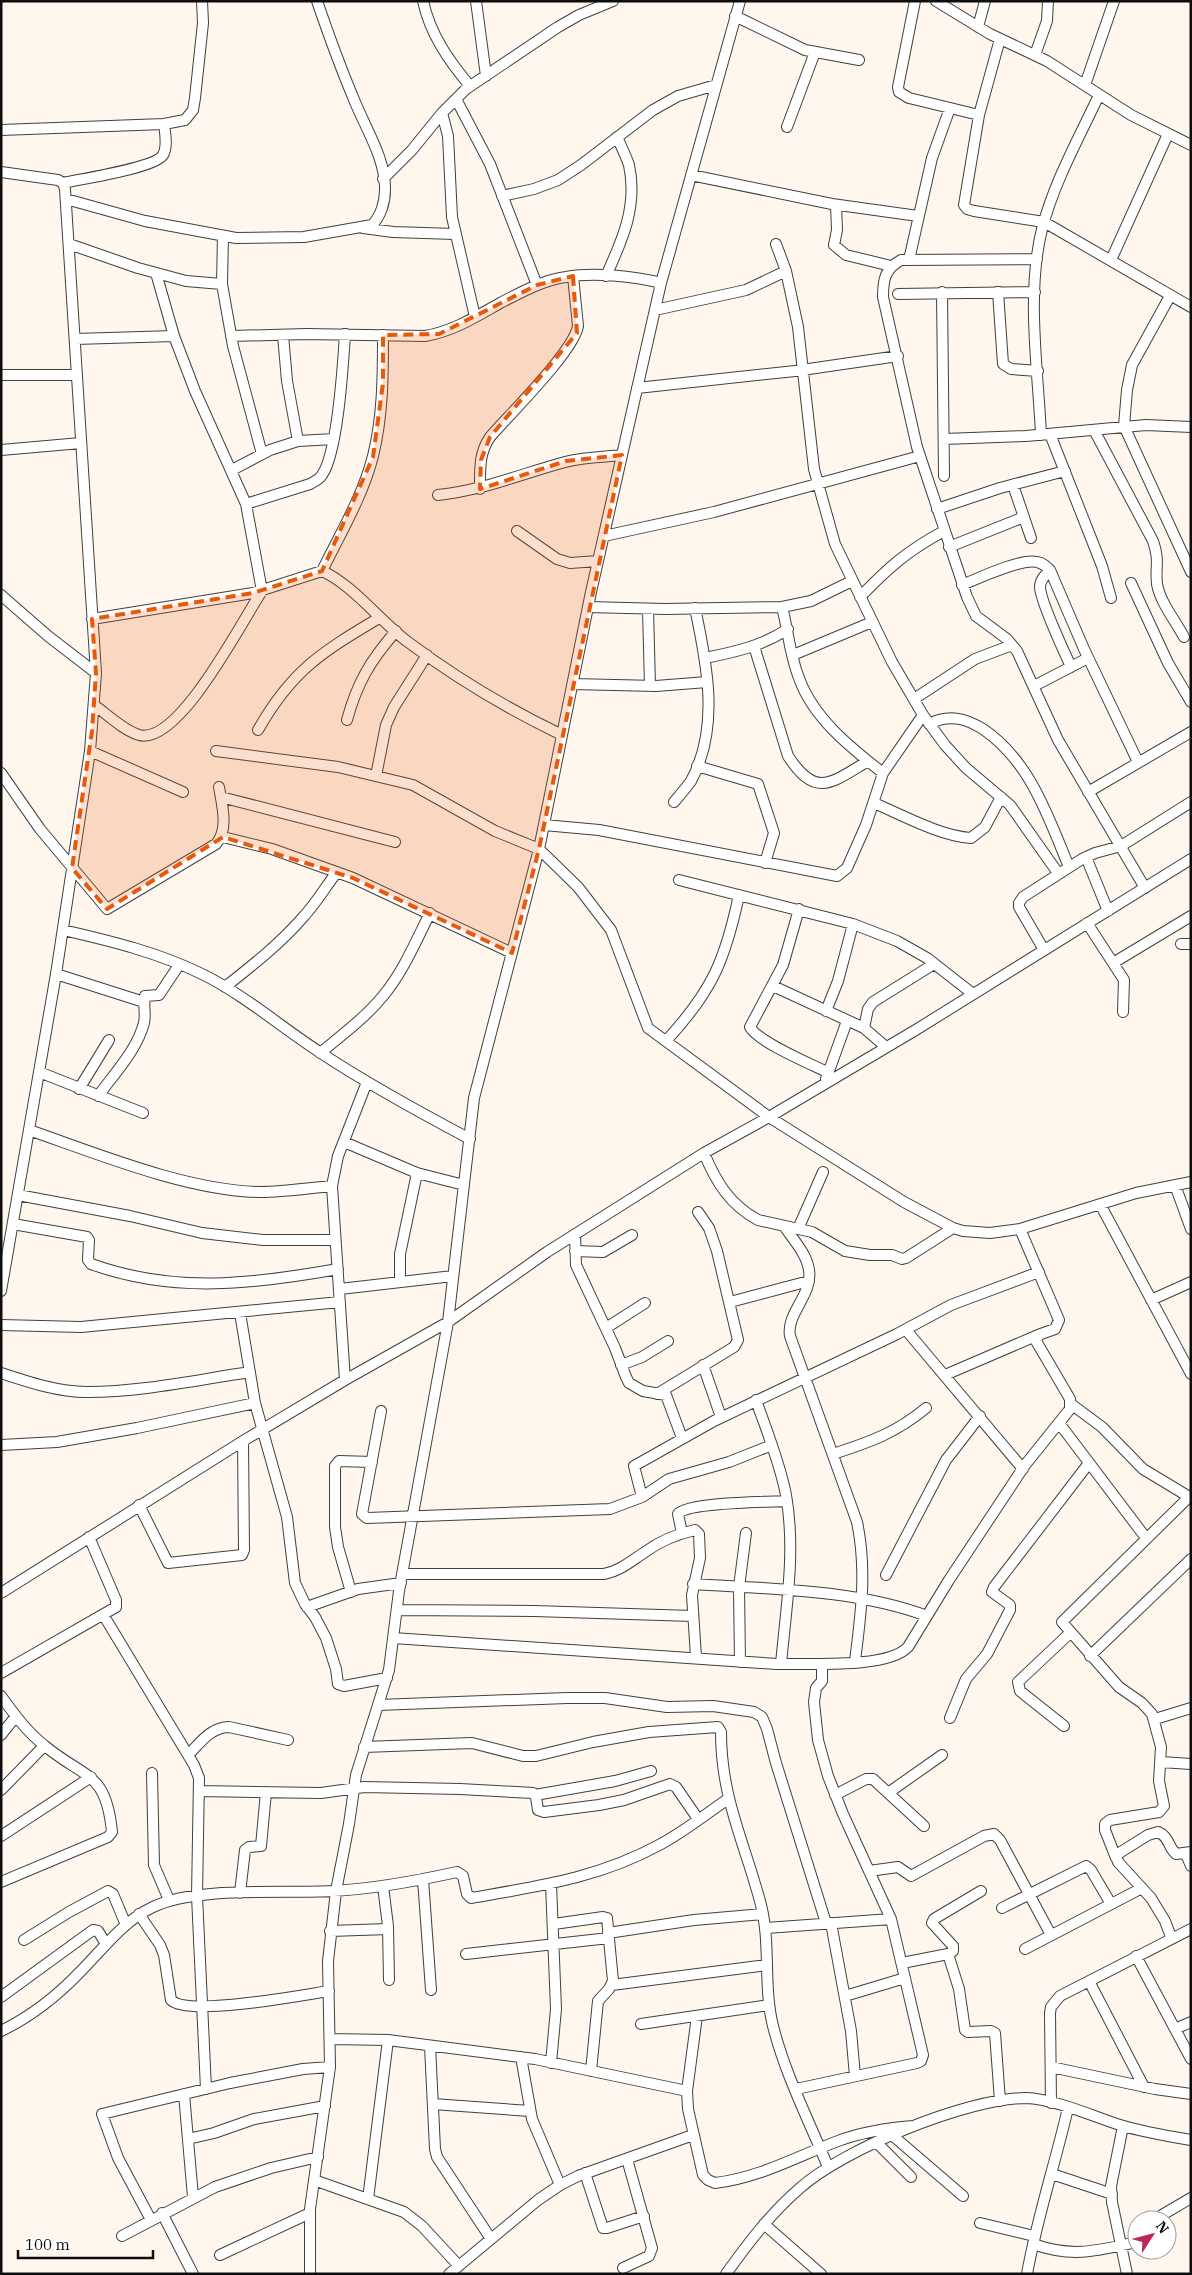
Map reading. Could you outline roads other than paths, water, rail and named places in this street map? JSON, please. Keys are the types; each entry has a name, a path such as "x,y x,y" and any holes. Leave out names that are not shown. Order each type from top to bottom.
{"street":[{"path":"1,130 164,124 182,121 193,110 203,24 202,1"},
{"path":"66,200 145,221 236,238 304,237 362,228 372,224 378,219 385,189 380,162 332,47 317,1"},
{"path":"423,1 426,17 437,41 470,86"},
{"path":"476,1 486,76"},
{"path":"582,1 585,12"},
{"path":"384,179 412,150 442,113 470,86 558,27 585,12 614,1"},
{"path":"310,2274 310,2213 330,2067 330,1931 354,1788 364,1747 387,1678 402,1578 448,1322 474,1098 539,849 588,607 661,283 740,1"},
{"path":"915,1 898,92 909,98 979,115"},
{"path":"936,1 951,6 978,27 1000,39 1036,55 1131,115 1191,145"},
{"path":"978,27 985,1"},
{"path":"1036,55 1047,21 1048,1"},
{"path":"1085,85 1114,1"},
{"path":"735,16 798,47 859,60"},
{"path":"1000,39 979,115 964,205 967,209 974,211 1044,222 1191,307"},
{"path":"787,126 815,52"},
{"path":"502,196 558,180 581,165 653,110 678,96 716,85"},
{"path":"1099,95 1044,222 1037,259 1035,292 1038,371 1046,434 1065,471 1102,566 1111,598"},
{"path":"456,99 490,164 537,285"},
{"path":"909,260 932,158 950,108"},
{"path":"442,113 448,136 449,193 455,234 476,317"},
{"path":"1,172 58,180 63,183 113,173 156,161 163,155 166,146 164,124"},
{"path":"1112,260 1168,134"},
{"path":"606,276 624,237 630,209 632,186 628,164 617,137"},
{"path":"691,175 836,205 918,216"},
{"path":"2,1288 63,930 90,750 96,673 69,244 63,183"},
{"path":"836,205 837,230 834,245 846,255 891,266"},
{"path":"362,228 393,232 455,234"},
{"path":"223,236 222,284 231,336 262,454"},
{"path":"69,244 186,281 222,284"},
{"path":"776,244 786,271 798,327 814,469 835,544 872,622 926,719 945,745 966,768 1001,797 1025,825 1058,873"},
{"path":"1037,259 901,260 891,266 883,278 883,297 920,456 962,585 976,616 1007,639 1012,645 1034,686 1058,740 1145,888"},
{"path":"655,310 746,290 786,271"},
{"path":"94,705 140,735 150,735 158,732 198,694 262,590 246,504 195,391 174,336 156,273"},
{"path":"231,336 345,334 425,336 439,334 460,326 537,285 573,276 642,278 661,283"},
{"path":"480,489 480,460 483,448 490,437 553,366 577,333 578,320 573,276"},
{"path":"942,292 944,476"},
{"path":"998,292 1003,364 1010,369 1038,371"},
{"path":"898,294 1035,292"},
{"path":"1170,296 1132,364 1127,390 1124,426 1191,572"},
{"path":"283,334 288,381 298,441"},
{"path":"246,504 285,493 319,479 324,473 334,438 345,334"},
{"path":"322,571 361,490 373,457 379,427 383,383 383,335"},
{"path":"75,338 174,336"},
{"path":"637,388 802,370 898,356"},
{"path":"1,375 77,375"},
{"path":"944,439 1046,434 1124,426 1191,427"},
{"path":"1094,430 1153,541 1158,558 1157,577 1160,594 1184,636"},
{"path":"232,470 262,454 298,441 334,438"},
{"path":"1,450 81,443"},
{"path":"438,495 480,489 566,461 622,455"},
{"path":"604,536 714,512 920,456"},
{"path":"937,509 1065,471"},
{"path":"1013,485 1031,538"},
{"path":"948,546 1024,517"},
{"path":"517,531 556,559 570,563 598,561"},
{"path":"860,596 898,559 944,531"},
{"path":"962,585 1026,562 1036,561 1045,565 1050,570 1088,658 1138,762"},
{"path":"1050,570 1042,580 1040,587 1043,600 1071,667"},
{"path":"92,619 262,590 322,571 330,574 379,618 427,655 516,712 562,735"},
{"path":"588,607 648,609 782,607 811,601 852,581"},
{"path":"1131,583 1168,663 1191,702"},
{"path":"1,595 48,636 96,673"},
{"path":"782,607 799,679 823,718 883,773"},
{"path":"674,802 690,782 698,766 705,746 710,705 705,658 696,608"},
{"path":"648,609 650,686"},
{"path":"258,730 272,705 287,686 316,657 379,618"},
{"path":"793,656 872,622"},
{"path":"705,658 765,643 788,629"},
{"path":"347,720 353,698 363,674 376,654 396,631"},
{"path":"914,699 976,659 1012,645"},
{"path":"754,646 788,756 796,768 808,780 822,784 839,778 868,761"},
{"path":"376,776 386,725 394,707 427,655"},
{"path":"1034,686 1088,658"},
{"path":"573,684 650,686 707,682"},
{"path":"544,825 600,830 833,876 841,875 847,868 874,803 883,773 926,719 954,717 970,721 998,739 1017,761 1032,782 1069,867"},
{"path":"1088,792 1191,732"},
{"path":"90,750 183,792"},
{"path":"216,751 338,767 413,785 495,831 539,849 578,887 611,930 648,1028 769,1117 904,1202 953,1228 963,1231 990,1233 1020,1229 1136,1193 1191,1182"},
{"path":"698,766 758,784 774,833 765,863"},
{"path":"1,773 18,800 72,868 108,909 216,844 222,837 224,829 220,792 395,842"},
{"path":"874,803 928,826 960,837 970,838 985,827 1001,797"},
{"path":"1044,950 1019,903 1023,897 1058,873 1086,857 1121,846 1191,802"},
{"path":"222,837 272,849 337,872 430,913 512,953"},
{"path":"1086,857 1108,911"},
{"path":"1,1593 139,1504 345,1380 448,1322 575,1234 704,1153 769,1117 827,1078 886,1047 1191,859"},
{"path":"224,987 268,953 306,915 337,872"},
{"path":"679,880 854,924 897,941 934,964 973,994"},
{"path":"666,1041 696,1006 713,980 725,951 739,894"},
{"path":"799,910 783,965 750,1025 751,1030 827,1078"},
{"path":"320,1053 358,1022 383,996 409,956 430,913"},
{"path":"1113,963 1191,916"},
{"path":"1087,923 1124,980 1123,1012"},
{"path":"826,1011 838,981 854,924"},
{"path":"63,930 118,942 204,975 250,1003 320,1053 367,1082 470,1138"},
{"path":"864,1028 868,1009 873,1002 934,964"},
{"path":"98,1096 123,1062 140,1034 145,1016 144,1002 147,995 155,996 161,992 179,965"},
{"path":"56,974 144,1002"},
{"path":"773,986 864,1028 886,1047"},
{"path":"827,1078 847,1021"},
{"path":"79,1089 109,1040"},
{"path":"39,1072 143,1113"},
{"path":"345,1380 332,1186 344,1142 367,1082"},
{"path":"29,1130 159,1173 212,1187 260,1192 332,1186"},
{"path":"344,1142 417,1173 464,1185"},
{"path":"704,1153 722,1190 735,1204 758,1220 812,1232 845,1251 870,1255 892,1255 902,1259 953,1228"},
{"path":"798,1228 823,1172"},
{"path":"400,1282 400,1254 417,1173"},
{"path":"1175,1185 1191,1229"},
{"path":"18,1195 130,1216 202,1233 263,1240 336,1240"},
{"path":"1100,1204 1191,1374"},
{"path":"657,1394 736,1344 738,1335 713,1238 698,1212"},
{"path":"13,1224 86,1237 89,1240 88,1260 91,1264 142,1279 192,1284 225,1284 257,1282 338,1269"},
{"path":"784,1226 807,1261 810,1271 809,1281 789,1328 857,1522 863,1548 862,1600 855,1662"},
{"path":"945,1376 1055,1329 1059,1320 1020,1229"},
{"path":"575,1234 575,1251 579,1273 606,1328 629,1383 643,1391 663,1394 667,1398 682,1438"},
{"path":"575,1251 603,1252 632,1235"},
{"path":"642,1497 634,1466 682,1438 756,1400 906,1330 951,1305 1039,1272"},
{"path":"340,1289 453,1276"},
{"path":"730,1302 809,1281"},
{"path":"1151,1300 1191,1282"},
{"path":"1,1325 80,1327 340,1302"},
{"path":"606,1328 645,1303"},
{"path":"240,1313 255,1403 287,1517 295,1583 326,1638 336,1669 338,1684 344,1686 387,1678"},
{"path":"906,1330 1023,1469"},
{"path":"1038,1335 1036,1341 1038,1348 1071,1404 1102,1427 1143,1469 1190,1497 1063,1620 1063,1625 1090,1656 1119,1687 1148,1708 1154,1719 1162,1747 1159,1781 1164,1806 1162,1809 1110,1820 1105,1824 1105,1830 1116,1858 1158,1910 1172,1937"},
{"path":"621,1365 642,1357 668,1341"},
{"path":"703,1365 721,1417"},
{"path":"1,1373 35,1384 85,1392 146,1388 250,1372"},
{"path":"756,1400 772,1445 787,1501 791,1554 781,1664"},
{"path":"1,1445 57,1442 102,1435 255,1403"},
{"path":"393,1638 781,1664 822,1664 888,1658 899,1654 908,1647 1023,1469 1070,1409 1071,1404"},
{"path":"833,1454 891,1434 907,1424 926,1408"},
{"path":"381,1411 363,1516 367,1518 610,1509 642,1497 669,1479 729,1462 772,1445"},
{"path":"886,1575 954,1446 980,1416"},
{"path":"1059,1423 1146,1538"},
{"path":"139,1504 168,1563 242,1555 244,1550 243,1441"},
{"path":"351,1592 338,1547 335,1527 335,1463 339,1461 372,1462"},
{"path":"950,1718 966,1680 987,1654 1010,1610 1010,1605 992,1592 994,1587 1089,1463"},
{"path":"682,1533 678,1514 685,1510 700,1506 787,1501"},
{"path":"307,1607 351,1592 402,1578 604,1574 619,1570 647,1550 682,1533 695,1530 699,1534 700,1558 693,1584 696,1657"},
{"path":"740,1662 739,1587 746,1533"},
{"path":"1,1673 104,1616 116,1607 116,1600 89,1537"},
{"path":"1090,1656 1191,1559"},
{"path":"693,1584 788,1590 862,1600 898,1606 927,1616"},
{"path":"397,1610 534,1611 693,1616"},
{"path":"104,1616 197,1771 199,1791 197,1896 206,2089"},
{"path":"1064,1726 1020,1691 1018,1682 1070,1633"},
{"path":"796,2089 918,2063 923,2058 891,1918 828,1776 814,1717 815,1691 822,1681 822,1664"},
{"path":"1,1696 16,1716 44,1746 91,1777 100,1786 105,1797 112,1827 111,1835 1,1882"},
{"path":"378,1705 605,1698 667,1707 713,1706 758,1714 768,1728 776,1763 829,1923 845,1996 855,2076"},
{"path":"1154,1719 1191,1708"},
{"path":"1,1735 16,1716"},
{"path":"188,1755 210,1734 221,1727 230,1726 288,1740"},
{"path":"364,1747 472,1743 487,1745 523,1756 536,1756 620,1737 716,1726 721,1732 723,1772 728,1799 766,1928 769,2005 773,2027 828,2168"},
{"path":"1,1790 44,1746"},
{"path":"888,1793 942,1755"},
{"path":"1161,1762 1191,1764"},
{"path":"199,1791 321,1793 354,1788 460,1788 530,1792 535,1795 615,1781 651,1771"},
{"path":"152,1773 154,1865 169,1900"},
{"path":"1,1836 91,1777"},
{"path":"835,1795 869,1778 876,1781 924,1826"},
{"path":"535,1795 538,1810 544,1812 624,1800 673,1784 698,1819"},
{"path":"240,1893 246,1850 248,1847 259,1847 261,1844 266,1792"},
{"path":"1,2031 28,2016 53,1997 139,1914 169,1900 240,1893 336,1891 383,1886 460,1872 463,1876 466,1894 471,1898 552,1884 590,1875 661,1844 728,1799"},
{"path":"1116,1858 1118,1853 1148,1834 1158,1832 1165,1836 1176,1854 1188,1853 1191,1866"},
{"path":"869,1872 898,1867 911,1876 984,1836 994,1834 1000,1840 1051,1935"},
{"path":"1002,1908 1086,1866 1091,1870 1111,1904"},
{"path":"423,1879 431,1990"},
{"path":"551,2063 556,2009 552,1884"},
{"path":"383,1886 388,1929 389,1980"},
{"path":"1025,1949 1142,1888"},
{"path":"902,1962 953,1952 953,1946 933,1925 932,1920 981,1891"},
{"path":"24,1940 61,1916 108,1892 113,1894 126,1925"},
{"path":"139,1914 160,1944 164,1955 170,2000 176,2004 202,2006 271,2001 329,1991"},
{"path":"466,1954 555,1945 694,1920 762,1914"},
{"path":"554,1924 607,1918 612,1985"},
{"path":"766,1928 891,1918"},
{"path":"330,1931 388,1929"},
{"path":"1051,2103 1051,2007 1060,1996 1172,1937 1191,1929"},
{"path":"1,1997 93,1930 98,1931 106,1944"},
{"path":"948,1954 959,1989 965,2030 968,2032 992,2030 995,2033 1000,2101"},
{"path":"1136,1956 1190,2056"},
{"path":"591,2071 598,2001 612,1985 767,1965"},
{"path":"845,1996 905,1978"},
{"path":"1090,1981 1144,2087"},
{"path":"641,2024 769,2005"},
{"path":"697,2016 687,2091 688,2109 704,2175 708,2180 715,2183 753,2174 839,2140 913,2126"},
{"path":"1175,2028 1191,2022"},
{"path":"330,2039 388,2040 521,2057 687,2091"},
{"path":"368,2199 388,2040"},
{"path":"430,2046 434,2143 437,2157 491,2239"},
{"path":"521,2057 530,2111 560,2185"},
{"path":"151,2220 118,2158 102,2114 206,2089 303,2069 330,2067"},
{"path":"1051,2067 1144,2087 1191,2094"},
{"path":"184,2094 193,2197"},
{"path":"726,2274 764,2224 801,2187 828,2168 876,2142 926,2120 1000,2101 1027,2098 1051,2103 1123,2126 1191,2140"},
{"path":"432,2104 530,2111"},
{"path":"188,2139 214,2134 262,2118 325,2106"},
{"path":"1027,2274 1033,2240 1068,2108"},
{"path":"1123,2126 1113,2174 1112,2194 1127,2274"},
{"path":"449,2274 538,2200 560,2185 585,2173 693,2135"},
{"path":"892,2135 963,2196"},
{"path":"876,2142 911,2177"},
{"path":"122,2236 193,2197 252,2174 318,2157"},
{"path":"623,2268 645,2258 651,2252 651,2242 627,2158"},
{"path":"585,2173 603,2228 644,2216"},
{"path":"1052,2174 1112,2194"},
{"path":"314,2180 404,2212 414,2218 459,2266"},
{"path":"1171,2210 1191,2198"},
{"path":"162,2213 192,2274"},
{"path":"220,2255 310,2213"},
{"path":"980,2223 1033,2240 1053,2252 1076,2253 1127,2244"},
{"path":"764,2224 821,2274"}]}
